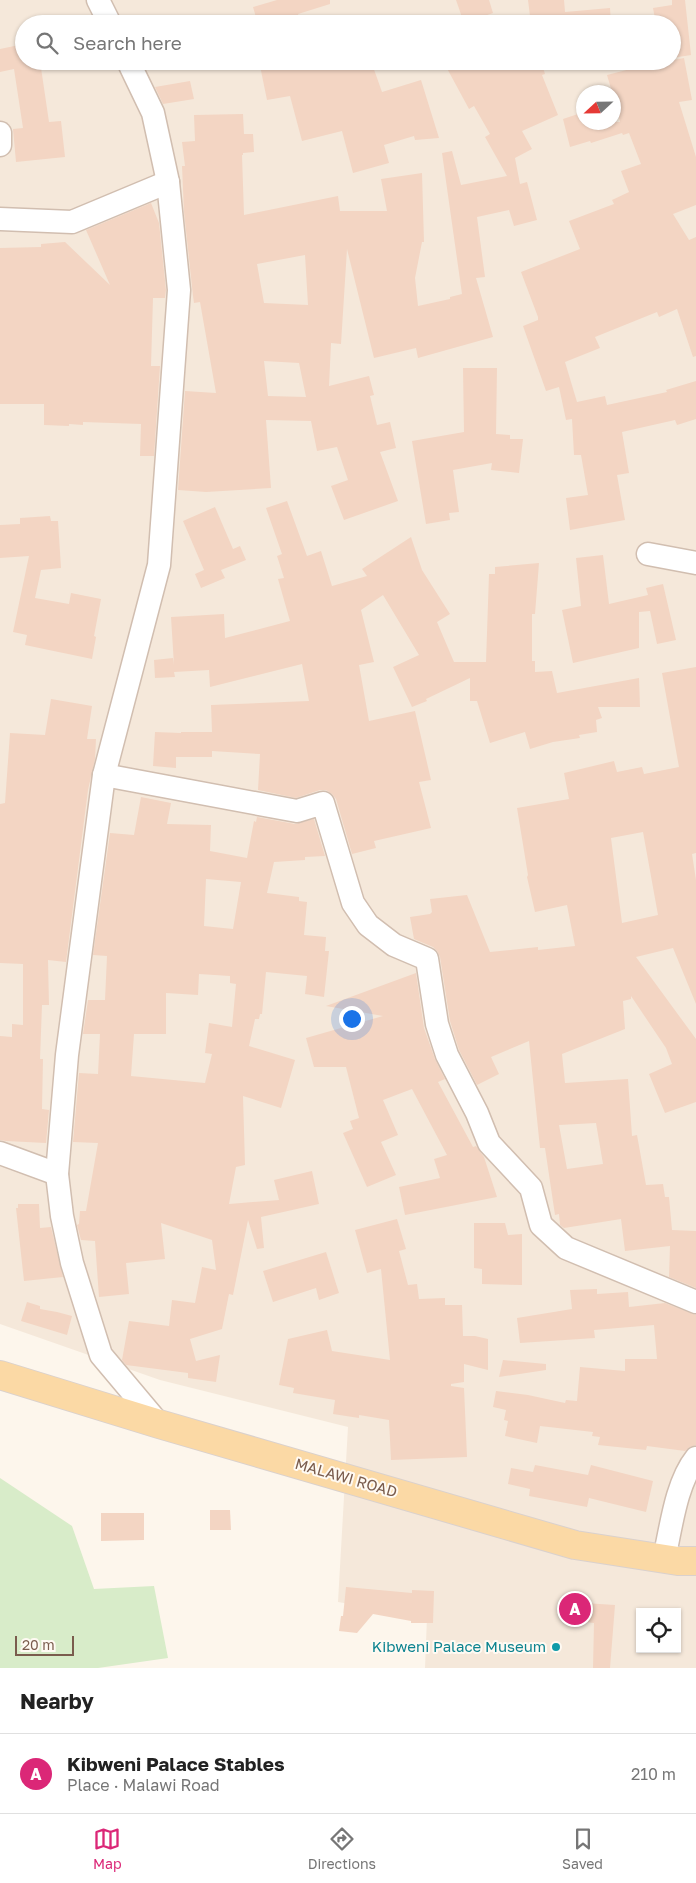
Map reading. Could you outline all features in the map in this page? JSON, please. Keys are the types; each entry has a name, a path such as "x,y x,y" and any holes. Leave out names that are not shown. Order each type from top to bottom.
{"main road":[{"name":"MALAWI ROAD","path":"0,1375 158,1424 575,1545 664,1559 696,1561"}],"street":[{"path":"98,0 106,15"},
{"path":"132,70 153,114 168,182 179,290 159,565 104,775 67,1055 58,1174 62,1216 72,1263 101,1355 158,1424"},
{"path":"0,133 0,145"},
{"path":"0,219 72,222 168,182"},
{"path":"648,554 696,563"},
{"path":"104,775 297,811 323,803 353,903 368,925 394,945 426,959 437,1024 447,1054 477,1113 489,1143 531,1188 541,1224 566,1248 696,1302"},
{"path":"0,1153 58,1174"},
{"path":"664,1559 687,1469 696,1458"}],"shaded area":[{"path":"0,0 696,0 696,1668 425,1668 427,1617 338,1602 348,1427 160,1380 0,1324"}],"green space":[{"path":"0,1478 72,1526 94,1589 154,1586 168,1658 98,1668 0,1668"}],"building":[{"path":"277,0 330,0 330,4 298,15 255,15 253,7"},
{"path":"456,0 489,0 493,13 487,15 461,15"},
{"path":"528,0 564,0 565,12 610,8 610,15 530,15"},
{"path":"672,0 685,0 691,55 681,57 681,15 654,15 653,8 672,5"},
{"path":"15,46 15,70 41,70 49,122 61,121 65,157 16,162 13,129 23,128 14,69 0,72 0,49"},
{"path":"684,58 692,100 679,102 696,157 696,205 673,214 689,240 696,237 696,356 693,357 677,309 659,317 657,312 595,337 600,348 565,362 577,402 605,396 607,405 667,392 666,390 696,381 696,419 677,425 675,420 622,432 629,473 617,475 625,520 570,530 566,498 588,495 581,455 574,455 572,419 566,420 559,387 546,391 523,326 538,320 538,317 521,272 580,249 569,221 614,204 612,200 629,192 621,171 641,164 629,133 623,135 622,133 591,143 590,141 570,147 563,119 576,115 576,130 621,130 621,85 610,85 607,75 626,70 681,70 681,59"},
{"path":"261,70 374,70 382,92 421,80 439,138 415,140 414,136 384,145 389,163 353,173 342,131 302,141 290,96 267,100"},
{"path":"448,70 544,70 545,74 542,75 558,115 522,131 532,149 515,158 520,184 527,182 537,220 514,226 509,210 477,217 485,277 476,278 493,337 418,358 416,348 374,358 347,249 341,344 331,343 329,386 369,376 374,395 370,396 377,425 390,422 396,448 380,452 398,501 344,520 331,486 348,480 337,447 317,451 311,421 266,420 271,488 206,492 178,490 185,391 216,393 200,302 194,303 184,212 182,166 185,166 182,142 195,141 194,115 243,114 244,134 253,134 254,152 243,153 242,155 244,215 338,196 340,211 387,211 381,179 422,173 424,242 422,242 415,278 418,306 450,299 450,297 462,294 442,153 452,151 461,185 507,176 485,137 490,134 474,106 469,109","holes":["305,255 308,305 264,303 257,264","264,361 299,363 306,397 268,396"]},
{"path":"190,81 194,99 163,104 155,87"},
{"path":"151,203 159,223 166,290 165,298 153,298 151,366 160,366 154,456 140,456 141,424 83,422 83,425 44,425 44,404 0,404 0,248 41,247 41,244 65,242 110,285 86,230"},
{"path":"463,368 497,368 496,434 510,435 510,439 523,439 519,473 491,470 492,463 453,470 459,512 449,513 450,520 426,524 412,441 464,432"},
{"path":"287,501 307,556 321,551 332,586 367,576 362,569 411,537 422,570 450,614 437,622 454,662 486,662 489,574 495,574 495,567 539,563 535,614 532,614 532,661 535,661 535,672 552,671 557,693 639,678 640,707 598,707 602,718 596,720 597,732 579,735 580,738 553,742 530,749 525,732 490,743 477,701 470,701 470,678 412,707 393,667 419,655 383,595 361,610 374,662 359,665 369,721 415,711 431,780 419,782 431,828 374,841 376,848 352,854 336,799 332,794 326,790 320,790 296,798 258,790 260,754 212,751 212,757 176,757 176,768 153,766 155,732 212,732 211,705 309,701 302,664 210,687 209,670 174,672 175,677 155,678 154,660 173,658 174,665 171,617 224,614 225,638 290,621 278,579 284,578 277,556 282,554 266,508"},
{"path":"215,507 233,549 240,546 246,560 221,570 225,578 201,588 195,574 204,570 183,521"},
{"path":"50,516 51,521 58,521 61,568 41,570 35,598 69,604 71,593 101,599 92,659 25,645 27,635 13,632 29,556 0,558 0,525 20,524 20,518"},
{"path":"603,555 609,604 648,595 646,588 663,584 676,640 657,644 650,611 639,612 639,648 573,663 562,610 581,606 576,558"},
{"path":"696,667 696,853 692,854 696,880 696,1004 673,948 636,957 696,1039 696,1102 665,1113 649,1074 672,1064 666,1048 631,996 631,999 623,1001 625,1029 562,1054 565,1083 628,1079 632,1136 637,1135 646,1185 663,1184 665,1197 669,1197 672,1230 696,1231 696,1288 669,1277 670,1246 625,1251 621,1219 564,1228 560,1225 559,1214 555,1215 545,1148 540,1148 529,1041 491,1057 499,1074 477,1085 459,1050 450,1021 440,957 433,947 414,939 410,917 430,914 432,912 430,899 467,895 490,952 538,947 538,950 575,946 567,905 535,912 527,877 517,808 569,799 564,773 614,761 617,772 642,767 644,774 679,767 662,673","holes":["643,832 658,915 622,923 611,838","596,1123 603,1164 567,1169 559,1125"]},
{"path":"51,699 92,706 87,739 96,739 95,759 88,790 66,962 48,960 49,1005 42,1005 40,1059 43,1059 42,1109 49,1110 46,1143 6,1141 0,1140 0,1036 12,1037 12,1024 23,1025 23,964 0,963 0,804 5,803 10,733 45,735"},
{"path":"141,797 171,803 167,824 211,825 210,851 247,858 254,821 256,822 257,817 295,824 314,819 325,856 305,857 305,860 274,862 267,893 299,897 299,901 307,902 304,935 326,937 325,951 329,951 324,997 305,994 307,976 266,972 262,1014 260,1014 259,1019 255,1019 249,1046 295,1060 281,1108 243,1096 245,1165 236,1167 229,1204 279,1200 274,1180 312,1171 319,1204 261,1217 264,1248 257,1249 248,1220 233,1295 229,1294 222,1329 190,1339 196,1361 220,1355 216,1382 188,1378 188,1373 126,1365 122,1360 129,1321 169,1326 172,1300 195,1303 202,1267 216,1270 212,1240 161,1223 165,1259 126,1263 129,1294 99,1297 95,1241 81,1240 77,1225 79,1224 80,1211 86,1211 98,1143 73,1142 79,1073 98,1074 100,1034 83,1034 88,1000 105,1000 107,956 93,955 110,833 134,835","holes":["206,879 241,882 233,929 204,926","199,974 230,976 230,983 236,984 232,1027 209,1023 205,1053 212,1054 205,1083 131,1076 134,1034 166,1034 166,993 198,995"]},
{"path":"416,973 424,1028 435,1059 445,1079 438,1082 473,1147 476,1146 484,1157 497,1197 405,1215 399,1187 440,1178 434,1159 447,1155 412,1089 383,1100 398,1135 381,1142 396,1175 367,1187 343,1133 353,1129 350,1121 359,1118 346,1067 314,1067 306,1038 383,1016 326,1006"},
{"path":"18,1204 39,1204 40,1228 51,1227 63,1277 24,1281 16,1208 18,1208"},
{"path":"397,1219 406,1249 399,1251 408,1285 417,1284 419,1299 445,1298 445,1305 462,1305 463,1336 488,1339 488,1370 464,1364 464,1382 451,1384 451,1386 464,1388 467,1457 391,1460 389,1420 359,1415 359,1418 333,1414 335,1400 293,1393 294,1388 279,1385 288,1339 327,1330 332,1351 390,1360 381,1269 367,1273 355,1230"},
{"path":"474,1223 505,1223 508,1235 522,1234 522,1285 482,1284 482,1269 474,1268"},
{"path":"326,1252 339,1293 319,1300 316,1288 273,1302 263,1271"},
{"path":"597,1289 597,1294 628,1292 629,1307 665,1303 696,1315 696,1445 685,1451 647,1446 646,1450 598,1445 600,1437 592,1436 593,1432 540,1426 537,1443 505,1436 508,1421 504,1420 506,1410 493,1407 496,1391 528,1395 565,1403 566,1400 577,1401 580,1367 625,1371 625,1359 657,1359 654,1325 594,1330 595,1338 520,1343 517,1318 572,1309 570,1290"},
{"path":"27,1302 40,1306 40,1309 72,1316 67,1335 21,1321"},
{"path":"503,1360 546,1364 546,1370 499,1377"},
{"path":"535,1465 588,1475 591,1465 653,1481 646,1512 589,1498 587,1507 529,1496 530,1489 508,1484 511,1468 533,1472"},
{"path":"210,1510 230,1510 231,1530 210,1530"},
{"path":"101,1513 144,1513 144,1540 101,1541"},
{"path":"346,1587 412,1593 412,1590 434,1591 433,1623 411,1623 411,1621 373,1614 357,1633 339,1631 341,1616 343,1616"},
{"path":"569,1602 615,1605 610,1668 593,1668 594,1623 569,1620"}],"place":[{"name":"Kibweni Palace Stables","path":"575,1609"},
{"name":"Kibweni Palace Museum","path":"556,1647"}]}
